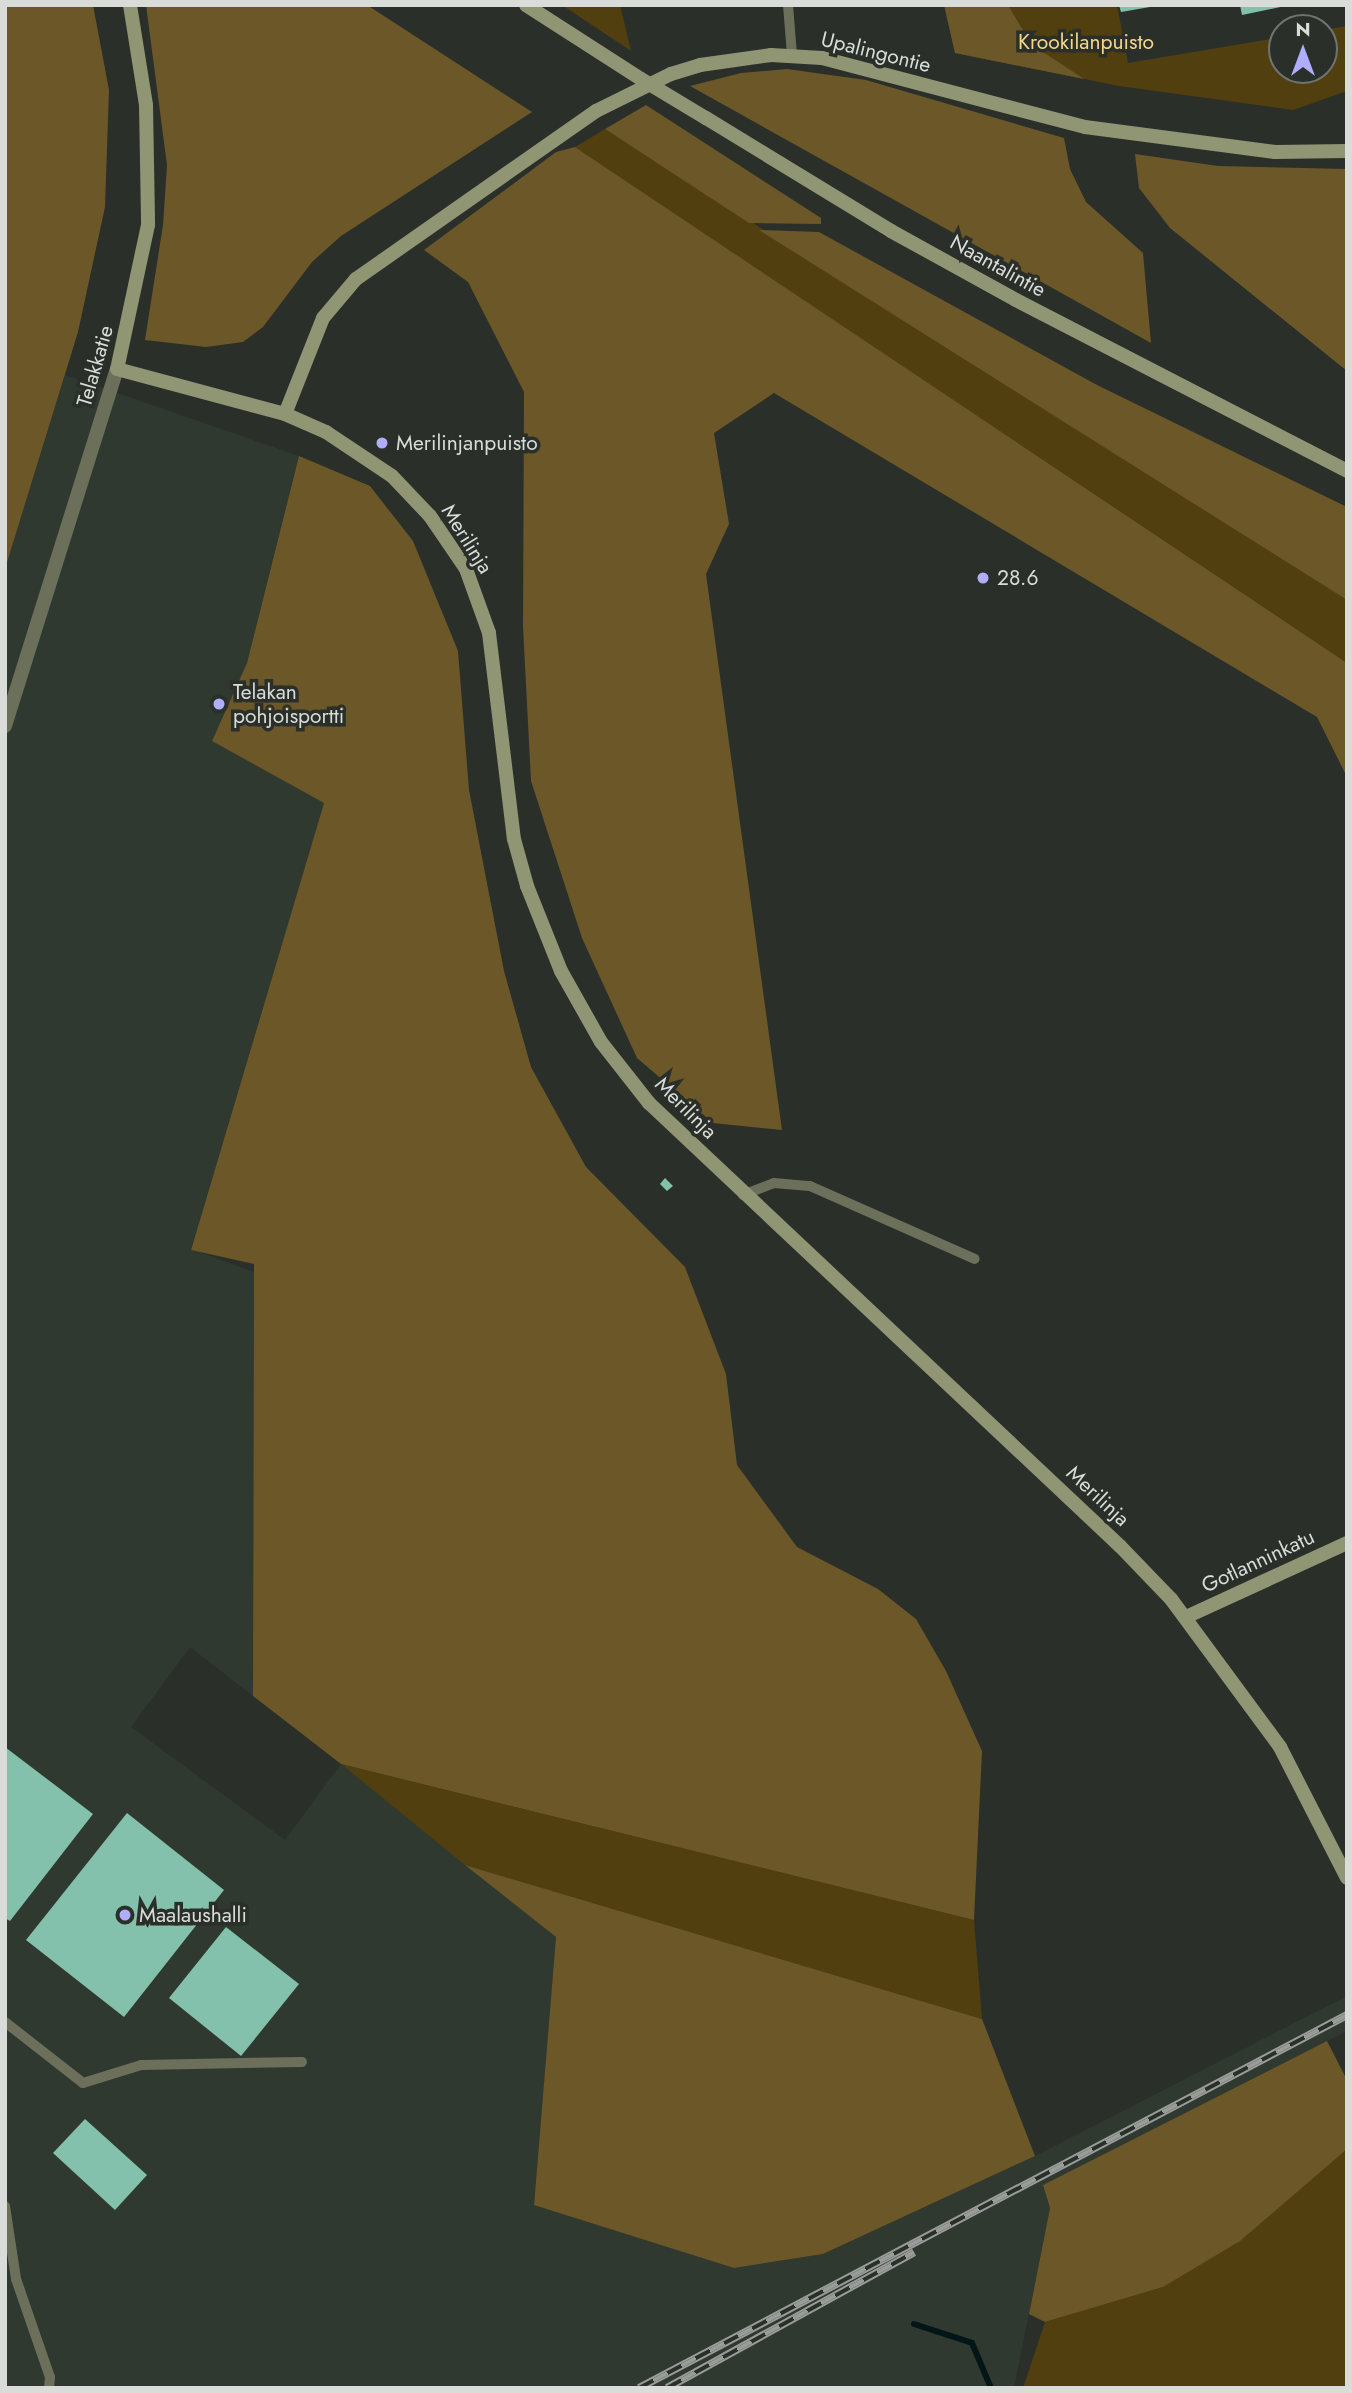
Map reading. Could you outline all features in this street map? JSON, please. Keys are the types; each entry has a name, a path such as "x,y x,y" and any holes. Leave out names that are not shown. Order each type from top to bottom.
{"street":[{"name":"Telakkatie","path":"5,726 117,369 149,213 146,105 130,5"},
{"name":"Naantalintie","path":"526,5 641,79 891,231 1016,300 1347,471"},
{"name":"Upalingontie","path":"285,414 323,318 356,279 628,93 700,65 792,55 852,64 1085,127 1275,152 1347,151"},
{"name":"Merilinja","path":"117,369 285,414 355,449 392,476 430,516 466,569 495,657 513,839 542,930 580,1008 649,1104 1120,1546 1186,1617 1280,1747 1347,1878"},
{"name":"Gotlanninkatu","path":"1186,1617 1347,1543"}],"lane":[{"path":"788,5 792,55"},
{"path":"743,1195 774,1183 810,1186 975,1259"},
{"path":"5,2022 83,2082 141,2064 302,2062"},
{"path":"5,2206 16,2279 50,2377 49,2388"}],"shaded area":[{"path":"5,5 93,5 109,90 105,207 78,332 5,569"},
{"path":"146,5 367,5 532,112 341,236 312,262 263,327 243,342 206,347 145,340 163,225 167,165"},
{"path":"944,5 1008,5 1031,44 1084,79 955,53"},
{"path":"787,69 866,80 1064,138 1070,169 1086,202 1143,253 1151,343 690,86 741,73"},
{"path":"646,105 821,218 821,224 749,223 605,129"},
{"path":"575,147 1347,663 1347,777 1317,717 774,393 714,433 729,524 706,574 782,1130 713,1123 637,1058 582,938 531,781 523,627 524,392 468,282 424,250 556,152"},
{"path":"1135,154 1218,166 1347,169 1347,371 1170,228 1139,188"},
{"path":"759,230 819,232 1097,385 1347,507 1347,600"},
{"path":"65,375 299,456 247,663 212,740 324,803 191,1249 254,1272 253,1696 190,1647 131,1727 285,1840 341,1764 556,1937 534,2204 734,2268 823,2254 1035,2156 1347,1996 1347,2031 1043,2185 1050,2208 1014,2388 5,2388 5,569"},
{"path":"299,456 370,486 413,541 458,651 469,790 504,971 531,1067 586,1167 685,1267 726,1374 737,1465 797,1547 878,1589 916,1619 946,1671 982,1751 974,1920 341,1764 253,1696 254,1264 191,1250 324,803 212,741 247,663"},
{"path":"465,1865 982,2019 1035,2156 823,2254 734,2268 534,2205 556,1937"},
{"path":"1327,2041 1347,2080 1347,2149 1240,2241 1163,2287 1045,2322 1029,2314 1050,2208 1043,2185"}],"green space":[{"path":"562,5 620,5 631,51"},
{"name":"Krookilanpuisto","path":"944,5 1117,5 1128,63 1268,39 1268,84 1338,84 1338,28 1347,26 1347,91 1293,110 1119,86 955,53"},
{"path":"605,129 1347,600 1347,663 575,147"},
{"path":"341,1764 974,1920 982,2019 465,1865"},
{"path":"1347,2149 1347,2388 1023,2388 1045,2322 1163,2287"}],"building":[{"path":"1119,5 1150,5 1150,7 1121,12"},
{"path":"1240,5 1285,5 1285,6 1242,15"},
{"path":"665,1178 673,1186 667,1191 660,1184"},
{"path":"5,1747 93,1814 10,1921 5,1918"},
{"name":"Maalaushalli","path":"127,1813 224,1890 124,2017 26,1940"},
{"path":"226,1927 299,1984 241,2056 169,1998"},
{"path":"85,2119 147,2175 115,2210 53,2153"}],"waterway":[{"path":"914,2324 972,2343 991,2388"}],"railway":[{"path":"639,2388 1347,2015"},
{"path":"667,2388 914,2252"}],"place":[{"name":"Merilinjanpuisto","path":"382,443"},
{"name":"28.6","path":"983,578"},
{"name":"Telakan pohjoisportti","path":"219,704"},
{"name":"Maalaushalli","path":"125,1915"}]}
